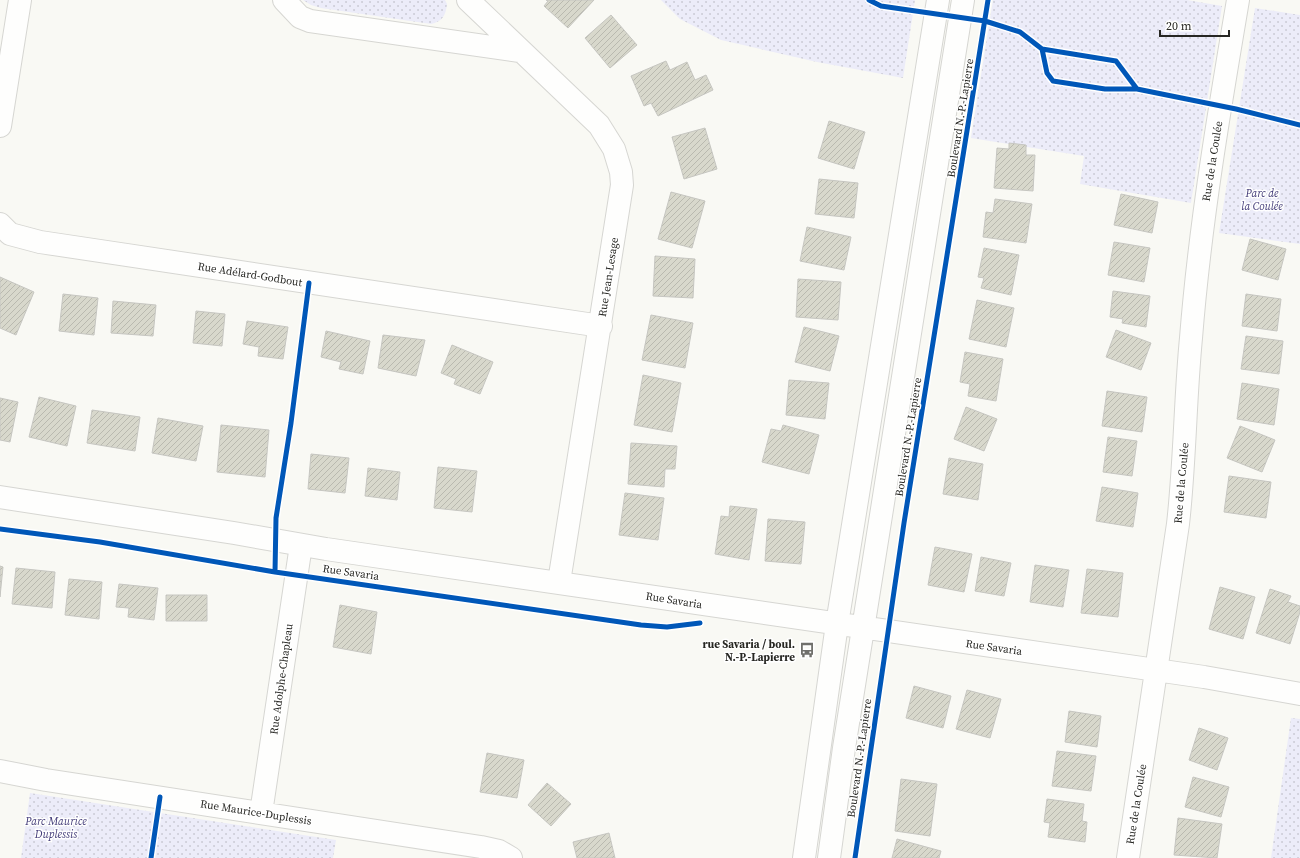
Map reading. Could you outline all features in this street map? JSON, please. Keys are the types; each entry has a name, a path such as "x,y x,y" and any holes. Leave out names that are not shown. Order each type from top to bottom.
{"street":[{"path":"0,126 20,0"},
{"path":"284,0 296,14 310,21 520,50"},
{"name":"Rue Jean-Lesage","path":"468,0 599,126 608,137 618,160 622,185 559,582"},
{"path":"804,858 837,624 938,0"},
{"name":"Boulevard N.-P.-Lapierre","path":"829,858 963,0"},
{"name":"Rue de la Coulée","path":"1128,858 1157,670 1182,491 1190,339 1201,235 1238,0"},
{"name":"Rue Adélard-Godbout","path":"0,224 10,234 40,242 600,326"},
{"name":"Rue Savaria","path":"0,497 234,533 301,545 864,627 901,634 1157,670 1300,694"},
{"name":"Rue Adolphe-Chapleau","path":"261,813 301,545"},
{"name":"Rue Maurice-Duplessis","path":"0,771 481,847 499,852 511,858"}],"green space":[{"path":"303,0 445,0 447,4 446,11 441,20 431,24 321,8 311,5"},
{"path":"661,0 915,0 903,78 817,62 721,40 680,19"},
{"path":"993,0 1187,0 1222,6 1191,203 1080,184 1084,156 971,138"},
{"name":"Parc de la Coulée","path":"1255,8 1300,15 1300,244 1219,233"},
{"path":"1291,718 1300,719 1300,858 1271,858"},
{"name":"Parc Maurice Duplessis","path":"30,793 336,840 333,858 21,858"}],"building":[{"path":"546,0 594,0 568,28 544,6 548,1"},
{"path":"611,15 637,45 610,68 585,38"},
{"path":"666,61 670,70 687,62 695,80 706,75 713,90 658,116 651,103 644,106 631,76"},
{"path":"829,121 865,132 854,169 818,158"},
{"path":"705,128 717,169 684,179 672,137"},
{"path":"1009,143 1026,145 1026,155 1035,155 1033,191 994,188 997,148 1009,149"},
{"path":"819,179 858,183 854,218 815,214"},
{"path":"671,192 705,201 692,248 658,239"},
{"path":"1121,194 1158,202 1152,233 1114,225"},
{"path":"995,199 1032,204 1026,243 983,237 986,212 993,213"},
{"path":"807,227 851,237 844,270 800,261"},
{"path":"1250,239 1286,249 1278,280 1242,270"},
{"path":"1114,242 1150,248 1144,282 1108,275"},
{"path":"984,248 1019,255 1011,295 981,288 984,278 978,277"},
{"path":"655,256 695,259 693,298 653,296"},
{"path":"0,277 34,292 16,335 0,328"},
{"path":"798,279 841,282 838,320 796,317"},
{"path":"1113,291 1150,296 1146,327 1122,323 1123,319 1110,317"},
{"path":"63,294 98,298 94,335 59,331"},
{"path":"1246,294 1281,299 1277,331 1242,326"},
{"path":"977,300 1014,308 1006,347 969,339"},
{"path":"113,301 156,305 153,336 111,333"},
{"path":"196,311 225,314 222,346 193,343"},
{"path":"651,315 693,323 685,368 642,360"},
{"path":"247,321 288,327 283,359 258,356 259,347 243,344"},
{"path":"804,327 839,336 830,371 795,362"},
{"path":"1116,330 1151,343 1141,370 1106,357"},
{"path":"326,331 370,341 363,374 339,369 341,362 321,357"},
{"path":"383,335 425,340 416,376 378,368"},
{"path":"1246,336 1283,341 1279,374 1241,369"},
{"path":"452,345 493,362 480,394 454,384 456,379 441,373"},
{"path":"965,352 1003,359 996,401 968,396 970,384 960,382"},
{"path":"643,375 681,383 672,432 634,425"},
{"path":"789,380 829,383 825,419 786,415"},
{"path":"1242,383 1279,389 1274,425 1237,419"},
{"path":"1107,391 1147,397 1142,432 1102,426"},
{"path":"39,397 76,406 67,446 29,437"},
{"path":"0,398 18,402 10,442 0,440"},
{"path":"966,407 997,419 984,451 954,439"},
{"path":"92,410 140,417 135,451 87,443"},
{"path":"158,418 203,426 196,461 152,453"},
{"path":"221,425 269,430 265,477 217,472"},
{"path":"783,425 819,435 809,474 762,462 771,429 781,431"},
{"path":"1240,426 1275,440 1262,472 1227,458"},
{"path":"1108,437 1137,441 1132,476 1103,472"},
{"path":"631,443 677,446 675,469 665,469 664,487 628,484"},
{"path":"311,454 349,458 345,493 308,489"},
{"path":"949,458 983,464 978,500 943,494"},
{"path":"438,467 477,471 472,512 434,508"},
{"path":"368,468 400,472 397,500 365,496"},
{"path":"1229,476 1271,482 1266,518 1224,512"},
{"path":"1102,487 1138,493 1133,527 1096,521"},
{"path":"625,493 664,498 658,540 619,535"},
{"path":"730,506 757,509 749,560 715,554 721,516 729,517"},
{"path":"768,519 805,522 801,564 765,561"},
{"path":"935,547 972,554 964,592 928,585"},
{"path":"981,557 1011,563 1004,596 975,591"},
{"path":"1035,565 1069,570 1063,607 1030,602"},
{"path":"0,566 3,567 0,597"},
{"path":"16,568 55,572 52,608 12,604"},
{"path":"1087,569 1123,573 1118,617 1081,613"},
{"path":"69,579 102,582 99,619 65,615"},
{"path":"119,584 158,588 154,620 128,617 129,608 116,607"},
{"path":"1220,587 1255,597 1243,639 1209,629"},
{"path":"1270,589 1291,596 1288,602 1300,606 1300,612 1290,644 1256,633"},
{"path":"166,595 207,595 207,621 166,621"},
{"path":"340,605 377,612 371,654 333,647"},
{"path":"914,686 951,696 943,728 906,718"},
{"path":"967,690 1001,699 990,738 956,729"},
{"path":"1069,711 1101,716 1097,747 1065,742"},
{"path":"1199,728 1228,738 1217,770 1189,760"},
{"path":"1057,751 1096,756 1091,791 1052,786"},
{"path":"487,753 524,760 517,798 480,792"},
{"path":"1193,777 1229,787 1221,817 1185,807"},
{"path":"901,779 937,784 930,836 895,831"},
{"path":"547,783 571,804 551,826 528,805"},
{"path":"1047,799 1084,804 1082,821 1087,822 1085,842 1048,837 1050,823 1044,822"},
{"path":"1178,818 1222,824 1217,858 1174,855"},
{"path":"609,833 615,858 577,858 573,842"},
{"path":"897,839 941,851 939,858 892,858"}],"cycle path":[{"path":"869,0 881,6 985,21 1020,32 1042,49 1116,61 1137,89 1236,109 1300,125"},
{"path":"855,858 904,523 988,0"},
{"path":"1042,49 1047,73 1053,81 1105,89 1137,89"},
{"path":"275,572 276,518 291,423 309,283"},
{"path":"0,529 100,542 275,572 641,625 667,627 700,623"},
{"path":"151,858 160,797"}],"place":[{"name":"rue Savaria / boul. N.-P.-Lapierre","path":"807,650"}]}
